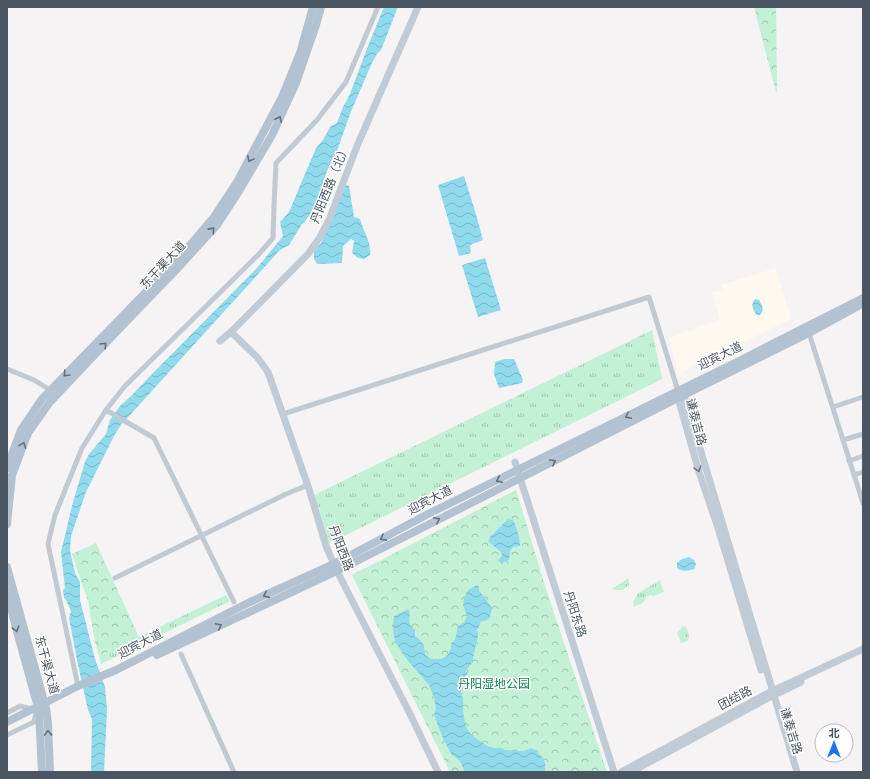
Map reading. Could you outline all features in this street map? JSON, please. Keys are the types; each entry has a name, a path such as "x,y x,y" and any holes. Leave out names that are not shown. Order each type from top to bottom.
{"main road":[{"name":"东干渠大道","path":"7,524 12,475 9,458 11,448 21,430 50,390 179,258 218,211 237,182 282,97 300,53 313,7"},
{"name":"东干渠大道","path":"10,468 28,433 50,402 217,225 272,135 296,83 321,7"},
{"name":"迎宾大道","path":"680,395 863,298"},
{"name":"迎宾大道","path":"7,726 39,708 107,676 250,602 335,568 430,513 518,470 680,395 863,304"},
{"name":"东干渠大道","path":"7,567 39,708 42,772"},
{"name":"东干渠大道","path":"7,592 39,708 48,723 50,772"},
{"name":"迎宾大道","path":"7,722 39,708"}],"street":[{"path":"83,686 48,544 55,515 82,448 106,410 125,386 253,260 273,238 276,163 316,120 346,82 378,7"},
{"name":"丹阳西路（北）","path":"220,341 231,332 308,254 320,237 329,220 357,146 418,7"},
{"path":"283,414 649,297 680,395"},
{"name":"丹阳西路","path":"231,332 258,357 268,372 308,485 326,546 335,568 438,772"},
{"path":"809,332 863,503"},
{"path":"7,369 34,380 50,390"},
{"name":"谦泰吉路","path":"680,395 699,472 718,528 742,609 796,772"},
{"path":"833,407 863,397"},
{"path":"106,410 134,428 154,438 234,602"},
{"path":"843,440 863,434"},
{"path":"850,461 863,456"},
{"name":"丹阳东路","path":"518,470 614,772"},
{"path":"854,475 863,472"},
{"path":"115,578 286,494 308,485"},
{"name":"团结路","path":"621,772 771,694 863,649"},
{"name":"团结路","path":"631,772 771,694 863,653"},
{"path":"181,654 234,772"},
{"name":"谦泰吉路","path":"771,694 792,772"},
{"path":"7,713 20,706 39,708 34,722 7,735"}],"shaded area":[{"path":"776,268 791,319 678,374 669,338 720,319 712,292 723,290 721,285"}],"green space":[{"path":"754,7 776,7 777,92 776,92"},
{"path":"652,330 662,379 328,544 314,495"},
{"name":"丹阳湿地公园","path":"516,490 545,586 607,772 450,772 352,575"},
{"path":"96,543 139,637 99,656 88,601 72,554"},
{"path":"629,578 629,585 623,590 611,589"},
{"path":"660,580 664,592 646,597 644,602 634,607 633,602 637,594"},
{"path":"226,595 230,601 101,664 99,656"},
{"path":"683,626 686,627 688,631 689,639 686,642 681,643 677,633"}],"water":[{"path":"384,7 398,7 381,50 371,65 350,114 337,151 327,171 315,206 289,245 280,250 120,426 86,492 71,536 70,551 75,573 80,582 80,600 95,659 105,687 107,710 104,772 91,772 92,719 88,710 77,660 69,618 71,611 64,598 63,590 65,588 61,552 73,502 85,462 89,454 106,434 110,420 120,406 257,268 283,236 280,222 289,212 316,148 323,140 330,127 337,123"},
{"path":"464,176 483,240 470,245 471,253 459,256 438,185"},
{"path":"346,185 349,186 354,217 360,219 369,242 370,255 364,259 358,258 352,253 354,241 351,239 343,246 342,263 317,264 314,259 314,251 321,243"},
{"path":"485,258 501,310 478,317 462,265"},
{"path":"755,299 759,300 762,306 763,310 760,315 757,315 754,312 753,301"},
{"path":"505,359 514,359 523,380 522,383 499,388 494,374 495,362"},
{"path":"508,519 514,522 519,537 520,546 513,547 510,551 509,560 501,563 498,560 502,553 488,541 490,537"},
{"path":"689,557 694,560 696,564 694,569 685,571 677,568 677,563 682,559"},
{"path":"477,585 479,587 479,591 492,608 490,618 481,621 478,629 476,630 478,632 478,636 472,663 466,670 466,672 468,672 462,686 461,692 463,693 461,696 463,697 465,723 469,732 490,747 516,751 533,749 544,759 545,772 465,772 460,761 452,755 444,741 434,715 436,708 429,685 408,661 395,642 393,629 394,616 409,609 410,623 412,628 415,630 415,636 424,645 426,655 431,659 442,659 445,657 450,652 451,643 455,640 458,626 464,622 467,616 463,605 464,598 468,590"}]}
